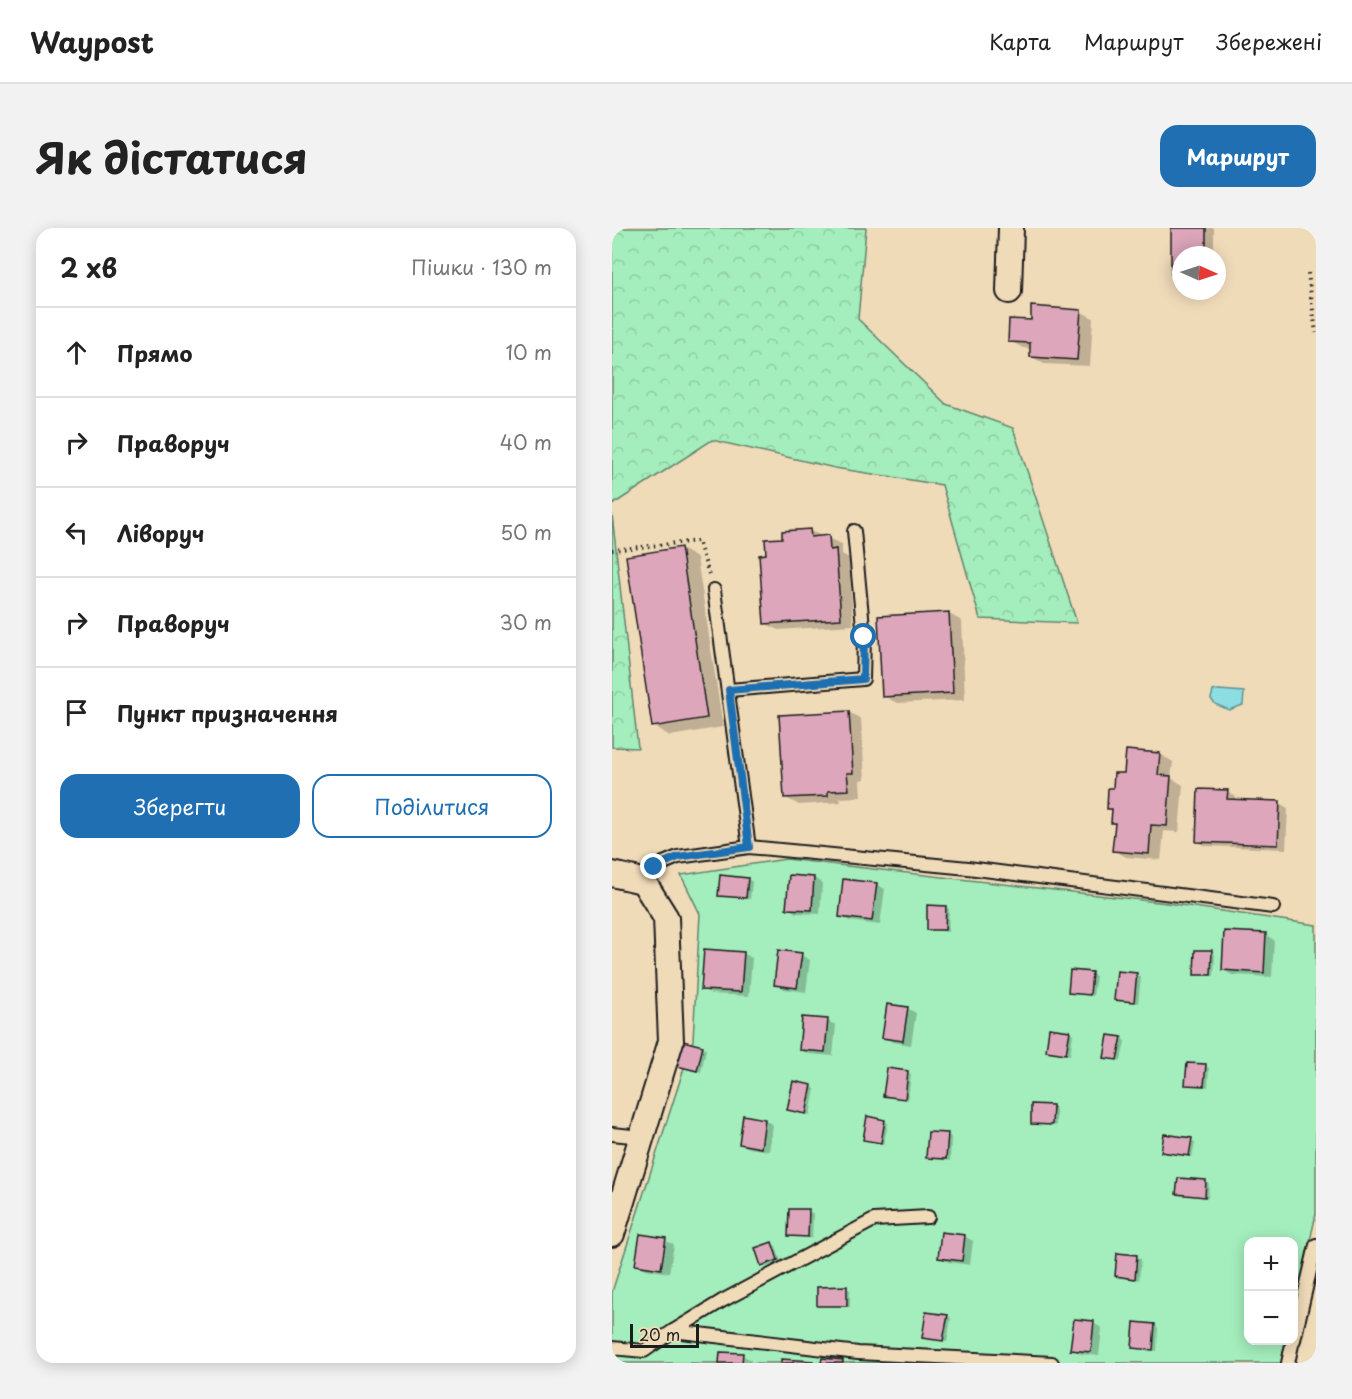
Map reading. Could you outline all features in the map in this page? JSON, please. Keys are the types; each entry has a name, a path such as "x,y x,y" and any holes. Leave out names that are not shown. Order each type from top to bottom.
{"street":[{"path":"1009,291 1011,228"},
{"path":"612,874 643,880 666,918 671,1041 612,1234"}],"lane":[{"path":"729,690 863,679 864,637 854,531"},
{"path":"714,590 749,847"},
{"path":"643,880 654,867 678,857 749,847 968,868 1273,907"},
{"path":"612,1134 642,1137"},
{"path":"612,1348 644,1351 722,1301 874,1220 928,1217"},
{"path":"1298,1319 1316,1245"},
{"path":"673,1331 858,1353 1052,1363"},
{"path":"1288,1363 1292,1345"}],"path":[{"path":"1308,273 1316,333"},
{"path":"612,550 698,541 714,590"},
{"path":"1314,1363 1316,1355"}],"green space":[{"path":"612,228 866,228 858,319 946,404 1013,428 1077,623 980,619 942,485 835,468 712,440 612,505"},
{"path":"612,514 638,748 612,747"},
{"path":"786,859 1167,903 1316,925 1316,1214 1298,1294 1298,1237 1244,1237 1244,1345 1286,1345 1282,1363 612,1363 612,1292 693,1040 700,914 681,875"}],"water":[{"path":"1213,691 1244,692 1243,705 1229,710 1215,704 1211,699"}],"building":[{"path":"1171,228 1206,228 1206,246 1172,246 1171,274"},
{"path":"1031,306 1081,310 1077,360 1030,357 1030,343 1008,342 1009,319 1031,320"},
{"path":"810,529 811,537 829,535 830,550 836,549 841,619 764,624 759,555 766,554 765,539 782,538 782,531"},
{"path":"681,547 707,718 652,727 626,556"},
{"path":"949,612 953,693 882,697 878,616"},
{"path":"849,711 853,773 847,773 849,790 828,791 828,796 784,798 779,715"},
{"path":"1126,750 1160,753 1158,775 1171,776 1167,826 1151,825 1149,854 1112,851 1115,823 1111,823 1112,809 1107,809 1108,788 1113,788 1114,773 1124,773"},
{"path":"1198,789 1228,790 1227,799 1280,801 1278,845 1196,842"},
{"path":"720,875 748,878 746,898 718,896"},
{"path":"789,875 814,877 812,910 786,909"},
{"path":"843,879 877,883 872,921 839,917"},
{"path":"927,905 946,906 945,930 927,930"},
{"path":"1224,931 1266,933 1264,973 1222,970"},
{"path":"704,949 744,952 741,992 701,990"},
{"path":"778,950 802,953 797,988 774,985"},
{"path":"1195,950 1212,950 1211,975 1194,975"},
{"path":"1070,970 1092,972 1090,995 1068,993"},
{"path":"1117,971 1137,973 1134,1002 1114,1000"},
{"path":"887,1004 908,1007 903,1041 882,1038"},
{"path":"802,1017 828,1019 825,1052 799,1050"},
{"path":"1049,1028 1070,1031 1066,1054 1046,1051"},
{"path":"1108,1035 1122,1037 1117,1060 1104,1058"},
{"path":"683,1041 703,1046 697,1071 677,1066"},
{"path":"1187,1063 1206,1064 1204,1086 1185,1085"},
{"path":"887,1068 908,1071 905,1099 883,1096"},
{"path":"793,1081 812,1085 806,1114 787,1110"},
{"path":"1031,1104 1053,1105 1052,1125 1031,1124"},
{"path":"743,1115 765,1119 761,1148 739,1144"},
{"path":"867,1116 885,1120 881,1143 863,1140"},
{"path":"928,1132 948,1133 946,1159 926,1158"},
{"path":"1164,1134 1192,1138 1189,1156 1161,1152"},
{"path":"1178,1178 1206,1180 1205,1197 1176,1194"},
{"path":"789,1209 809,1209 808,1237 788,1236"},
{"path":"941,1232 965,1235 962,1261 938,1258"},
{"path":"640,1234 666,1238 661,1269 635,1265"},
{"path":"772,1242 778,1260 761,1266 755,1248"},
{"path":"1117,1253 1137,1255 1135,1279 1115,1276"},
{"path":"847,1286 847,1306 817,1306 817,1287"},
{"path":"926,1312 948,1315 943,1341 922,1338"},
{"path":"1074,1319 1094,1321 1091,1352 1070,1350"},
{"path":"1134,1322 1155,1324 1153,1350 1132,1348"},
{"path":"720,1352 743,1353 742,1363 719,1363"},
{"path":"822,1358 843,1360 843,1363 821,1363"},
{"path":"781,1359 813,1361 813,1363 781,1363"}],"route":[{"path":"654,867 678,857 749,847 729,690 863,679 864,637"}]}
